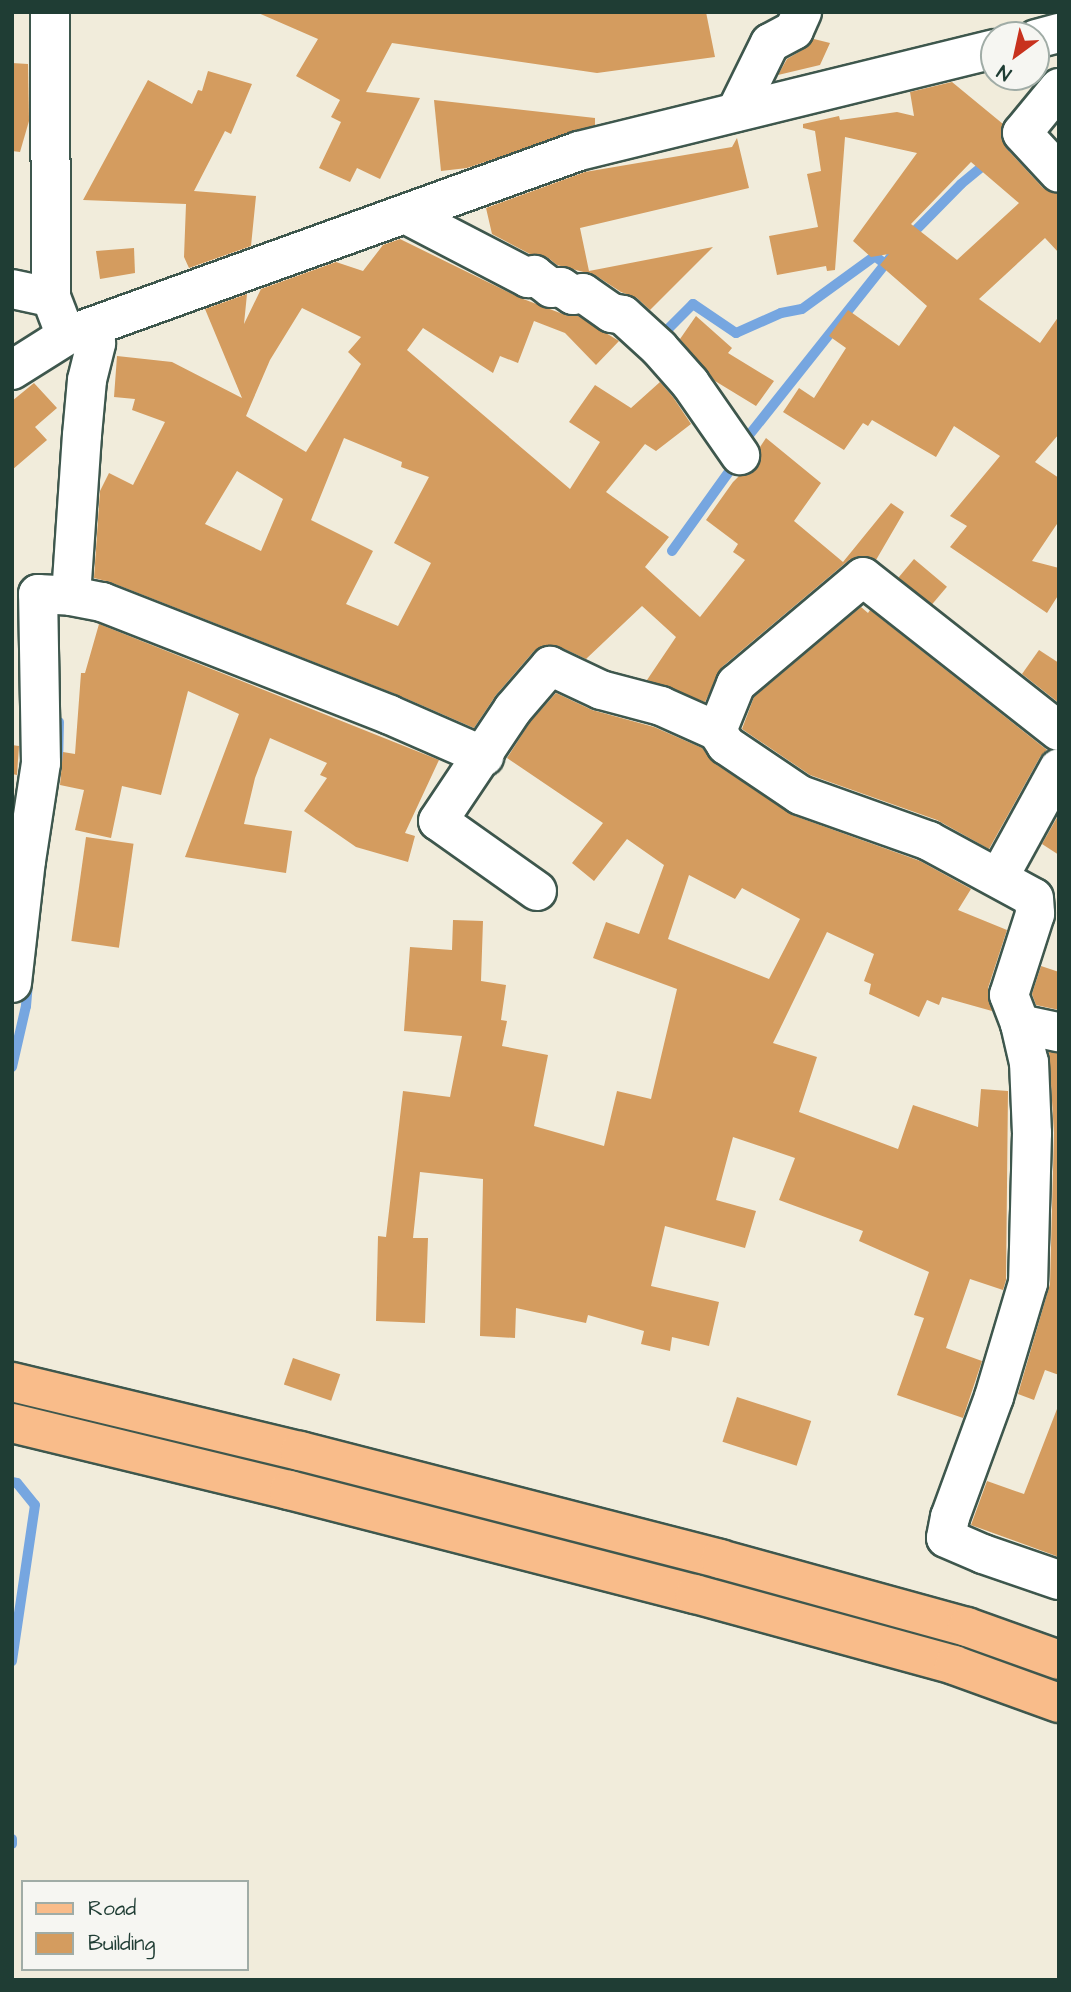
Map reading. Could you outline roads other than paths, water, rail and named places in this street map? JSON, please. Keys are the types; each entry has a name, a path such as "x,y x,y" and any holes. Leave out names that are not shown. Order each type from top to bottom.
{"main road":[{"path":"12,1382 300,1451 720,1559 967,1627 1059,1660"},
{"path":"12,1423 673,1588 954,1665 1059,1703"}],"street":[{"path":"50,12 48,65 51,297 78,332 96,343 87,380 61,595"},
{"path":"736,112 770,43 794,30 802,12"},
{"path":"12,370 78,332 579,151 980,52"},
{"path":"1059,88 1022,133 1059,173"},
{"path":"405,214 528,278 534,275 551,288 561,287 573,295 583,293 612,313 623,315 659,348 690,383 740,455"},
{"path":"12,289 51,297"},
{"path":"717,731 736,684 863,577 1059,731"},
{"path":"12,983 41,763 38,594 102,602 390,715 484,757"},
{"path":"537,891 438,821 484,757 513,709 550,666 601,690 661,706 717,731 726,745 800,795 929,841 1034,898 1035,914 1009,995 1020,1024 1029,1062 1032,1133 1028,1283 994,1397 950,1517 946,1538 983,1554 1059,1580"},
{"path":"999,877 1059,768"},
{"path":"1020,1024 1059,1032"}],"waterway":[{"path":"909,237 961,184 1018,137"},
{"path":"659,338 693,304 736,333 781,313 802,309 875,256 885,264"},
{"path":"742,444 891,257"},
{"path":"672,551 738,459"},
{"path":"58,765 59,722"},
{"path":"12,1067 26,1006 28,982"},
{"path":"12,1482 17,1483 35,1505 12,1661"},
{"path":"12,1839 12,1844"}]}
